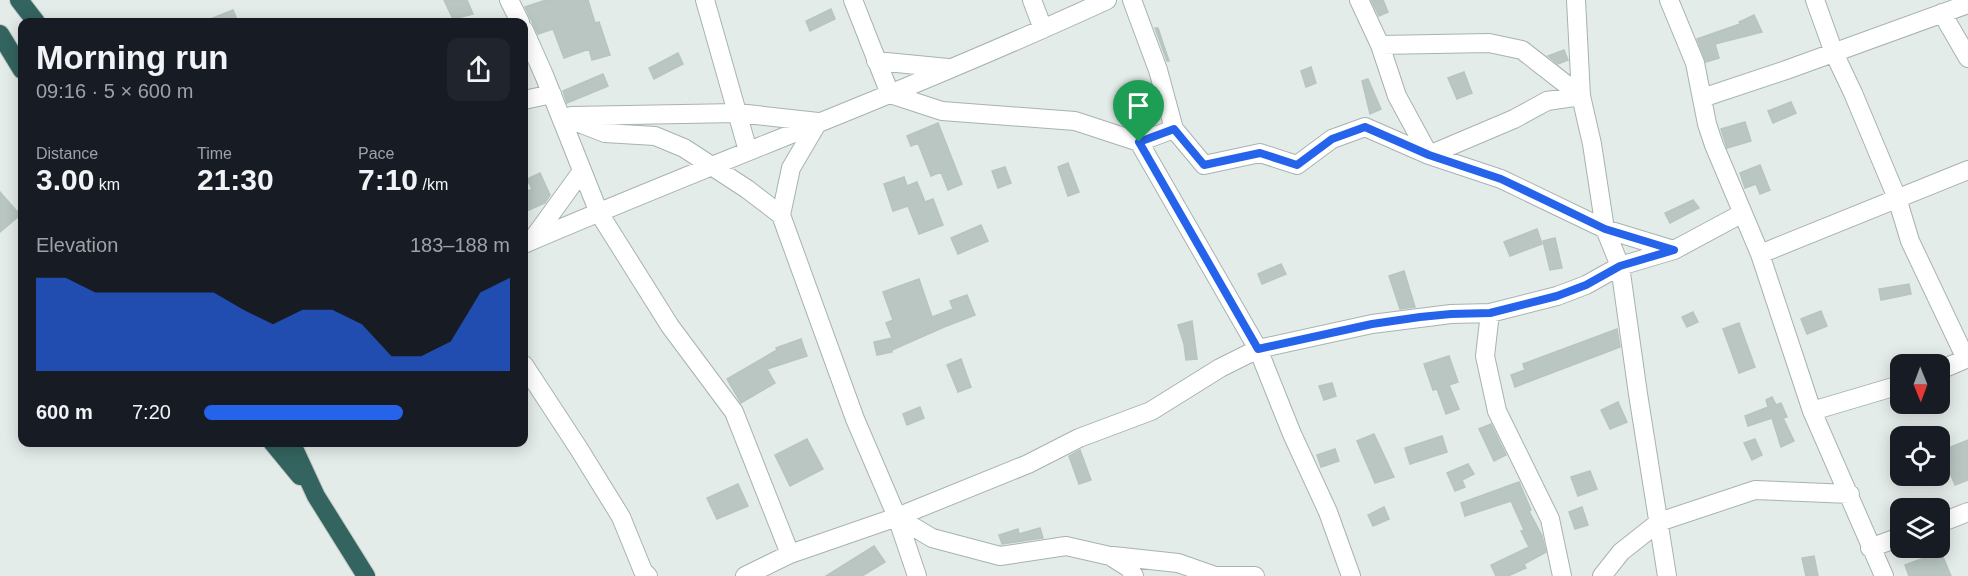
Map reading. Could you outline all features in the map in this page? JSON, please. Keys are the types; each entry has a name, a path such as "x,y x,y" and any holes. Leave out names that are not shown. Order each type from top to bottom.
{"highway":[{"path":"19,0 33,18"},
{"path":"0,34 18,63"},
{"path":"276,447 316,496"},
{"path":"293,447 316,496 366,576"}],"street":[{"path":"509,0 518,18"},
{"path":"705,0 748,151"},
{"path":"853,0 890,94 942,111 1075,121 1139,142 1174,129"},
{"path":"1032,0 1043,29"},
{"path":"528,242 890,94 1107,0"},
{"path":"1132,0 1158,70 1174,129 1204,165 1260,153 1297,165 1332,139 1365,127 1429,155 1501,179 1605,229 1674,250"},
{"path":"1359,0 1380,45 1397,96 1429,155"},
{"path":"1576,0 1581,96 1592,144 1605,229 1620,266 1667,576"},
{"path":"1670,0 1695,63 1714,145 1760,254 1812,411 1884,576"},
{"path":"1815,0 1834,53 1897,198 1910,241 1967,359 1950,366"},
{"path":"1702,98 1968,4"},
{"path":"1942,13 1968,58"},
{"path":"528,39 599,213 670,326 734,412 790,554"},
{"path":"1380,45 1489,43 1522,50 1581,96"},
{"path":"876,61 950,68"},
{"path":"528,99 552,94"},
{"path":"1429,155 1514,119 1547,101 1581,96"},
{"path":"561,116 738,113 818,122"},
{"path":"561,116 605,133 655,136 684,148 747,189 781,215"},
{"path":"818,122 791,168 781,215 855,419 897,517 917,576"},
{"path":"1139,142 1258,349 1292,434 1328,512 1351,576"},
{"path":"1760,254 1968,170"},
{"path":"528,242 582,171"},
{"path":"745,576 790,554 897,517 1028,464 1079,438 1151,411 1220,368 1258,349 1372,324 1451,314 1490,313 1557,296 1586,285 1620,266 1674,250 1742,214"},
{"path":"1490,313 1485,356 1497,411 1550,519 1562,576"},
{"path":"528,371 621,517 643,571 648,576"},
{"path":"1812,411 1890,388"},
{"path":"1602,576 1622,552 1659,522 1755,490 1850,494"},
{"path":"1950,519 1968,512"},
{"path":"897,517 932,538 1000,556 1066,546 1110,556 1178,563 1215,576 1256,576"},
{"path":"1870,548 1890,541"},
{"path":"1110,556 1130,568 1134,576"}],"building":[{"path":"444,0 467,0 473,14 453,18"},
{"path":"546,0 588,0 595,23 599,22 610,55 592,60 589,49 564,58 553,29 538,34 525,7"},
{"path":"1371,0 1383,0 1388,12 1379,16"},
{"path":"831,9 835,19 810,31 806,21"},
{"path":"233,10 236,18 213,18"},
{"path":"1754,15 1762,32 1715,44 1719,58 1706,62 1697,39 1740,24 1739,22"},
{"path":"1155,28 1158,28 1169,61 1167,61"},
{"path":"1564,50 1568,60 1558,64 1548,56"},
{"path":"678,53 683,64 654,79 649,68"},
{"path":"1311,67 1316,83 1306,87 1301,71"},
{"path":"1464,72 1472,93 1457,99 1448,78"},
{"path":"603,74 608,86 567,103 563,91"},
{"path":"1368,79 1381,109 1370,114 1362,81"},
{"path":"1791,102 1796,113 1773,123 1768,111"},
{"path":"1745,122 1751,141 1727,148 1721,129"},
{"path":"938,123 962,184 948,190 941,172 931,176 918,143 911,146 907,136"},
{"path":"1068,163 1079,192 1068,196 1058,167"},
{"path":"1760,165 1770,190 1760,194 1756,184 1745,188 1740,173"},
{"path":"1005,167 1011,183 998,188 992,171"},
{"path":"540,173 550,195 545,203 528,210 528,191 532,189 528,179"},
{"path":"904,177 907,186 917,182 925,202 933,199 943,225 919,234 908,206 893,211 884,184"},
{"path":"0,192 18,213 18,217 0,232"},
{"path":"1693,200 1699,208 1670,223 1665,213"},
{"path":"981,225 988,241 958,254 951,238"},
{"path":"1537,229 1542,244 1510,256 1504,242"},
{"path":"1555,238 1562,268 1550,270 1543,241"},
{"path":"1281,264 1286,274 1262,284 1258,274"},
{"path":"1404,271 1415,307 1400,309 1389,276"},
{"path":"919,279 932,317 953,309 950,301 967,295 975,315 892,350 892,352 877,355 874,342 892,338 886,323 893,320 883,292"},
{"path":"1909,284 1911,294 1881,300 1879,289"},
{"path":"1821,311 1827,326 1807,334 1801,319"},
{"path":"1693,312 1698,322 1687,327 1682,317"},
{"path":"1192,321 1197,359 1186,360 1178,325"},
{"path":"1739,323 1755,367 1739,373 1723,329"},
{"path":"1617,329 1620,347 1515,387 1511,375 1525,370 1523,364"},
{"path":"801,339 807,356 767,369 775,383 741,403 727,379 777,350 776,348"},
{"path":"1449,356 1458,382 1449,385 1459,409 1446,414 1437,389 1433,390 1424,364"},
{"path":"961,359 971,387 958,392 947,365"},
{"path":"1332,383 1336,396 1324,400 1319,386"},
{"path":"1772,397 1776,405 1781,403 1787,417 1783,418 1794,441 1781,447 1772,418 1748,426 1745,416 1768,407 1766,400"},
{"path":"1618,402 1627,422 1610,429 1601,410"},
{"path":"920,407 924,418 907,425 903,414"},
{"path":"1491,424 1506,455 1494,461 1479,429"},
{"path":"1374,434 1394,477 1375,483 1357,441"},
{"path":"1442,436 1447,452 1410,464 1405,448"},
{"path":"807,439 823,469 790,486 775,455"},
{"path":"1755,439 1762,455 1752,460 1744,443"},
{"path":"1968,440 1968,480 1955,485 1950,473 1950,447"},
{"path":"1335,449 1339,461 1321,467 1317,455"},
{"path":"1080,450 1091,480 1079,484 1069,456"},
{"path":"1468,464 1474,474 1462,480 1465,487 1455,491 1447,473"},
{"path":"1590,471 1597,489 1578,496 1571,477"},
{"path":"1519,482 1531,510 1529,511 1542,536 1546,552 1524,564 1526,568 1508,576 1496,576 1491,565 1529,547 1511,501 1465,516 1461,503"},
{"path":"738,484 748,506 717,519 707,498"},
{"path":"1384,507 1389,519 1373,526 1368,515"},
{"path":"1582,507 1588,525 1575,529 1569,512"},
{"path":"1040,528 1043,538 1002,544 999,535 1018,529 1019,534"},
{"path":"874,546 885,562 862,576 826,576"},
{"path":"1814,556 1818,576 1806,576 1802,558"},
{"path":"1924,558 1944,558 1951,576 1909,576 1905,565"}],"route":[{"path":"1365,127 1429,155 1501,179 1605,229 1674,250 1620,266 1586,285 1557,296 1490,313 1451,314 1372,324 1258,349 1139,142 1174,129 1204,165 1260,153 1297,165 1332,139 1365,127"}]}
